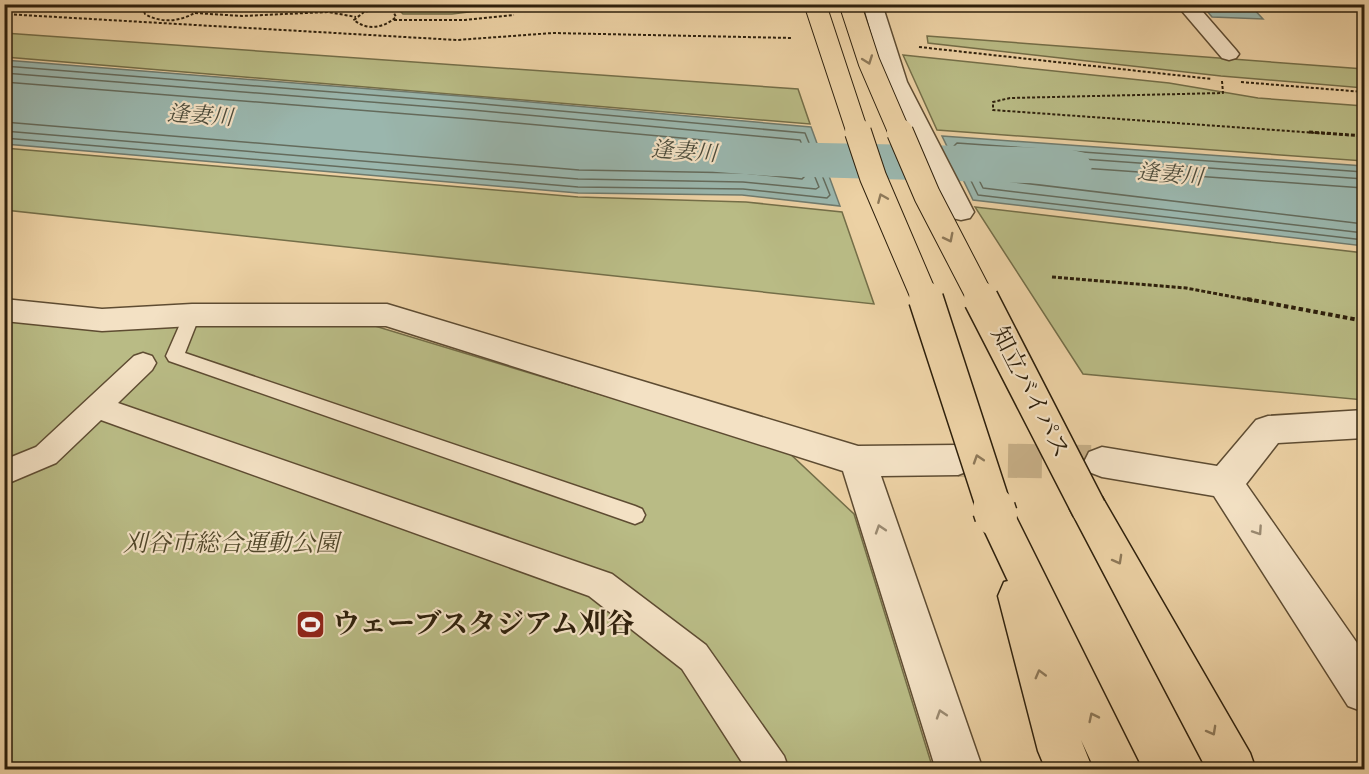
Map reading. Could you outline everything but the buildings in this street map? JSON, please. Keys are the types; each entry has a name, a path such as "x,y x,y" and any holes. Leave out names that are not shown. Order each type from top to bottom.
{"highway":[{"path":"815,4 820,26 873,177 929,308 996,515 1061,751 1070,770"},
{"name":"知立バイパス","path":"850,4 869,62 927,195 1089,509 1233,770"},
{"path":"996,515 1119,770"}],"street":[{"path":"872,4 896,82 961,212"},
{"path":"1185,4 1229,54"},
{"path":"4,310 102,320 192,315 387,315 858,461 958,460"},
{"path":"4,473 46,455 144,363"},
{"path":"97,407 600,585 694,657 770,770"},
{"path":"1225,483 1268,430 1365,424"},
{"path":"858,461 960,770"},
{"path":"1102,462 1225,483 1365,690"}],"lane":[{"path":"192,315 175,356 635,515"}],"path":[{"path":"150,4 144,11 155,20 175,19 195,13 242,16 318,12 356,17 370,10 383,9 396,14 394,20"},
{"path":"195,13 206,4"},
{"path":"4,14 458,40 553,33 799,39"},
{"path":"356,17 354,20 358,25 370,27 384,25 394,20 446,20 514,15"},
{"path":"912,46 1222,81 1223,93 1010,98 993,102 993,110 1365,136"},
{"path":"1234,82 1365,93"},
{"path":"1052,277 1186,288 1365,321"}],"green space":[{"path":"312,5 575,5 511,7 452,14 403,14 397,8 380,6 361,9"},
{"path":"4,33 798,89 810,124 5,57"},
{"path":"927,36 1364,69 1364,88 1221,76 928,43"},
{"path":"903,55 1169,83 1258,98 1364,106 1364,161 937,130"},
{"path":"4,148 578,197 746,202 842,212 874,304 5,210"},
{"path":"975,207 1364,253 1364,400 1083,374"},
{"name":"刈谷市総合運動公園","path":"5,309 375,326 787,451 854,514 933,769 5,770"}],"water":[{"path":"1202,5 1250,5 1263,19 1212,17"},
{"path":"1254,5 1364,5 1364,11"},
{"path":"4,60 473,97 811,127 840,206 742,195 578,193 5,144"},
{"path":"942,136 1364,166 1364,246 973,200"}],"waterway":[{"name":"逢妻川","path":"717,155 771,159 1064,166"}],"tunnel":[{"path":"958,460 1091,462"}],"place":[{"name":"ウェーブスタジアム刈谷","path":"311,625"}]}
